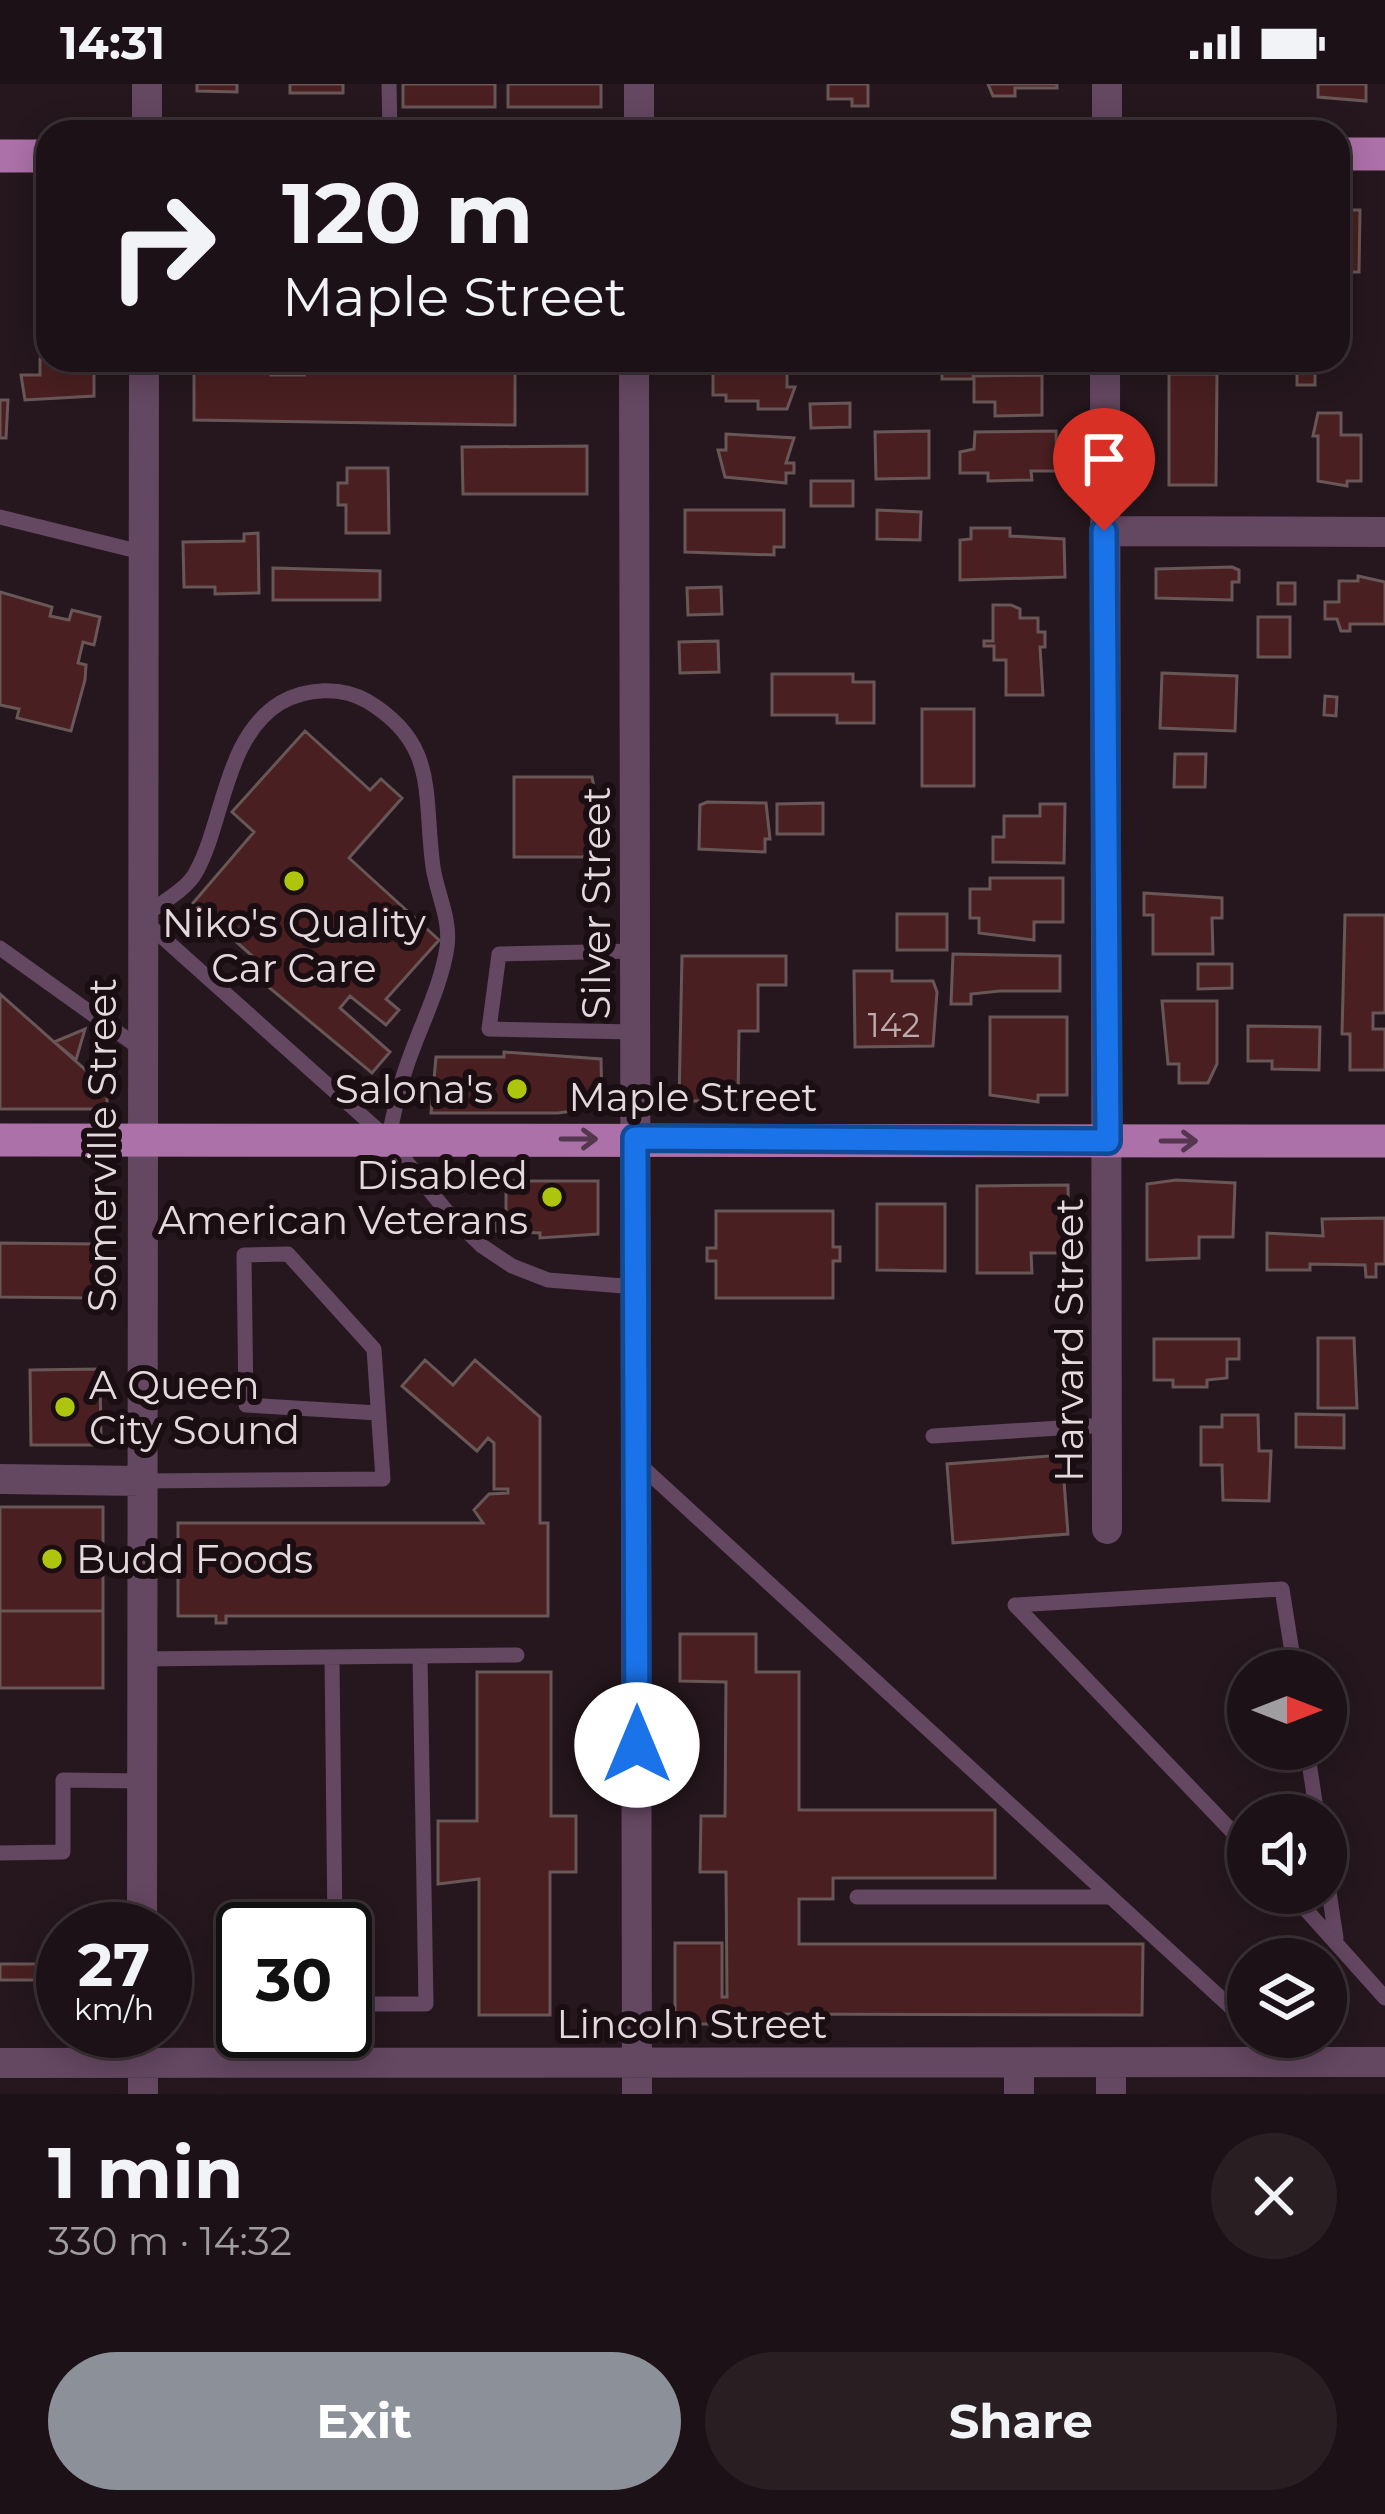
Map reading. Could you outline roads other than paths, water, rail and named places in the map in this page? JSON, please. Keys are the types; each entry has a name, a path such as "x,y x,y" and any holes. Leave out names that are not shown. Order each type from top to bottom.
{"main road":[{"path":"1350,154 1385,154"},
{"path":"0,156 36,156"},
{"name":"Maple Street","path":"0,1140 1385,1141"}],"street":[{"path":"147,84 147,120"},
{"path":"639,84 639,120"},
{"path":"1106,120 1107,84"},
{"name":"Somerville Street","path":"142,1902 144,372"},
{"name":"Silver Street","path":"634,372 637,2079"},
{"name":"Harvard Street","path":"1105,372 1107,1529"},
{"path":"1104,531 1385,532"},
{"path":"0,1479 140,1481"},
{"name":"Lincoln Street","path":"0,2062 143,2079 1111,2078 1290,2062 1380,2067"}],"lane":[{"path":"389,84 390,120"},
{"path":"0,518 140,552"},
{"path":"388,1139 405,1071 443,965 448,925 434,870 421,760 412,737 396,718 355,694 323,690 277,705 251,734 225,783 196,875 140,918 388,1139 448,1213 512,1266 548,1280 636,1287"},
{"path":"0,947 140,1049"},
{"path":"635,952 500,954 489,1029 635,1032"},
{"path":"140,1481 383,1479 374,1349 288,1254 244,1255 246,1405 378,1413"},
{"path":"933,1436 1107,1425"},
{"path":"636,1461 1227,2004"},
{"path":"1227,1826 1015,1605 1282,1589 1291,1650"},
{"path":"141,1659 517,1655"},
{"path":"372,2004 426,2004 420,1656"},
{"path":"332,1657 335,1902"},
{"path":"0,1853 63,1852 63,1780 142,1781"},
{"path":"857,1897 1110,1897"},
{"path":"1311,1914 1334,1938"},
{"path":"1347,1953 1385,1998"},
{"path":"1286,2058 1290,2062"}],"place":[{"name":"Niko's Quality Car Care","path":"294,881"},
{"name":"Salona's","path":"517,1089"},
{"name":"Disabled American Veterans","path":"552,1197"},
{"name":"A Queen City Sound","path":"65,1407"},
{"name":"Budd Foods","path":"52,1559"}]}
